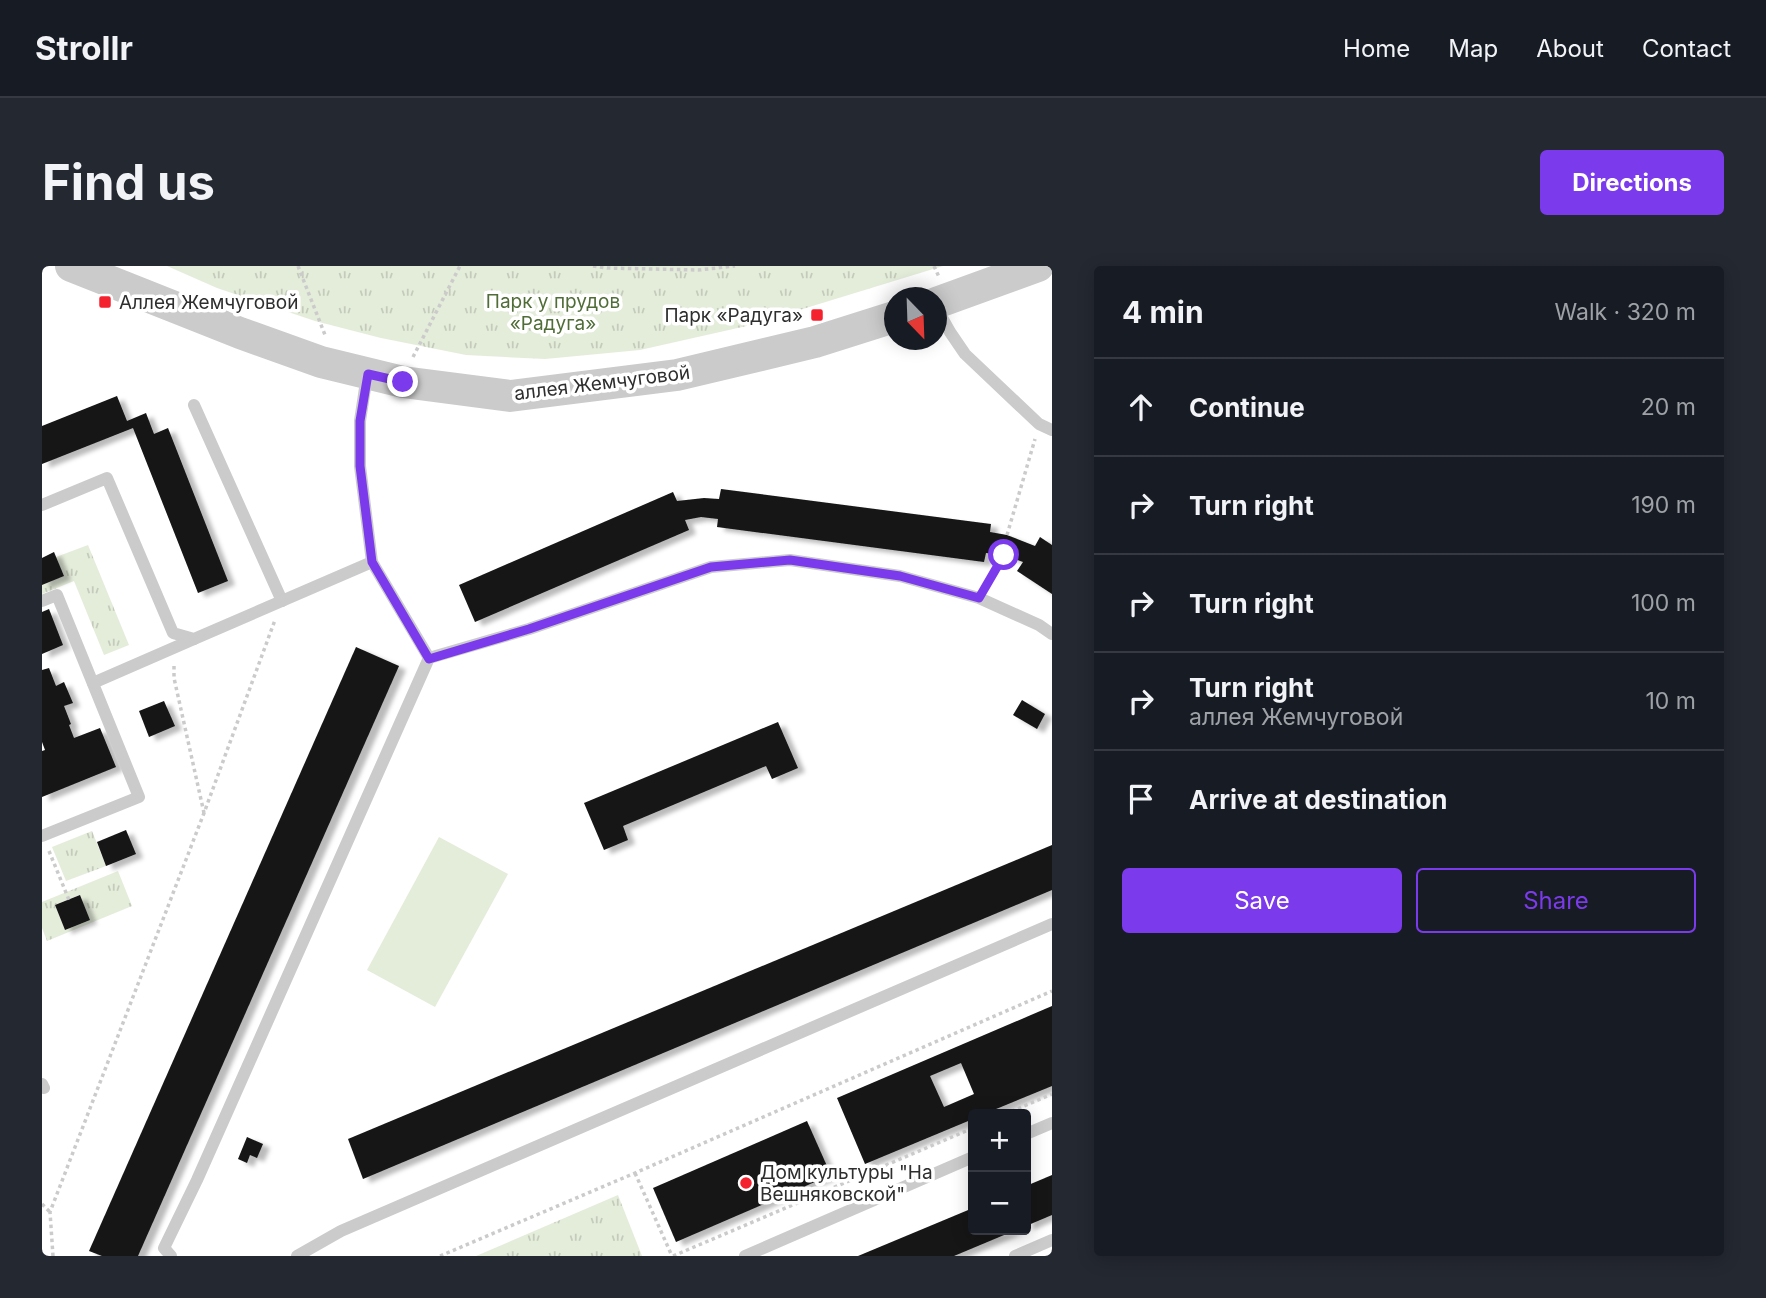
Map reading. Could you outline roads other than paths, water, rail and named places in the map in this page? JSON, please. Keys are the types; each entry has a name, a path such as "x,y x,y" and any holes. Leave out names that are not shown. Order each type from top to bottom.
{"street":[{"name":"аллея Жемчуговой","path":"71,266 240,334 321,362 403,382 510,396 664,377 815,342 884,320"},
{"path":"947,301 1038,266"}],"lane":[{"path":"947,326 965,354 1039,424 1052,430"},
{"path":"368,374 360,421 360,466 372,562 429,659"},
{"path":"194,405 282,601"},
{"path":"42,505 107,478 173,633 194,639"},
{"path":"171,1256 164,1248 429,659 529,629 711,567 790,560 900,576 979,598 1039,625 1052,634"},
{"path":"93,683 372,562"},
{"path":"42,601 57,595 139,797 42,836"},
{"path":"297,1256 341,1231 1052,923"},
{"path":"1031,1132 1052,1123"},
{"path":"745,1256 968,1159"},
{"path":"1015,1256 1052,1240"}],"place":[{"name":"Аллея Жемчуговой","path":"105,302"},
{"name":"Парк «Радуга»","path":"817,315"},
{"name":"Дом культуры \"На Вешняковской\"","path":"746,1183"}],"park label":[{"name":"Парк у прудов «Радуга»","path":"553,312"}]}
